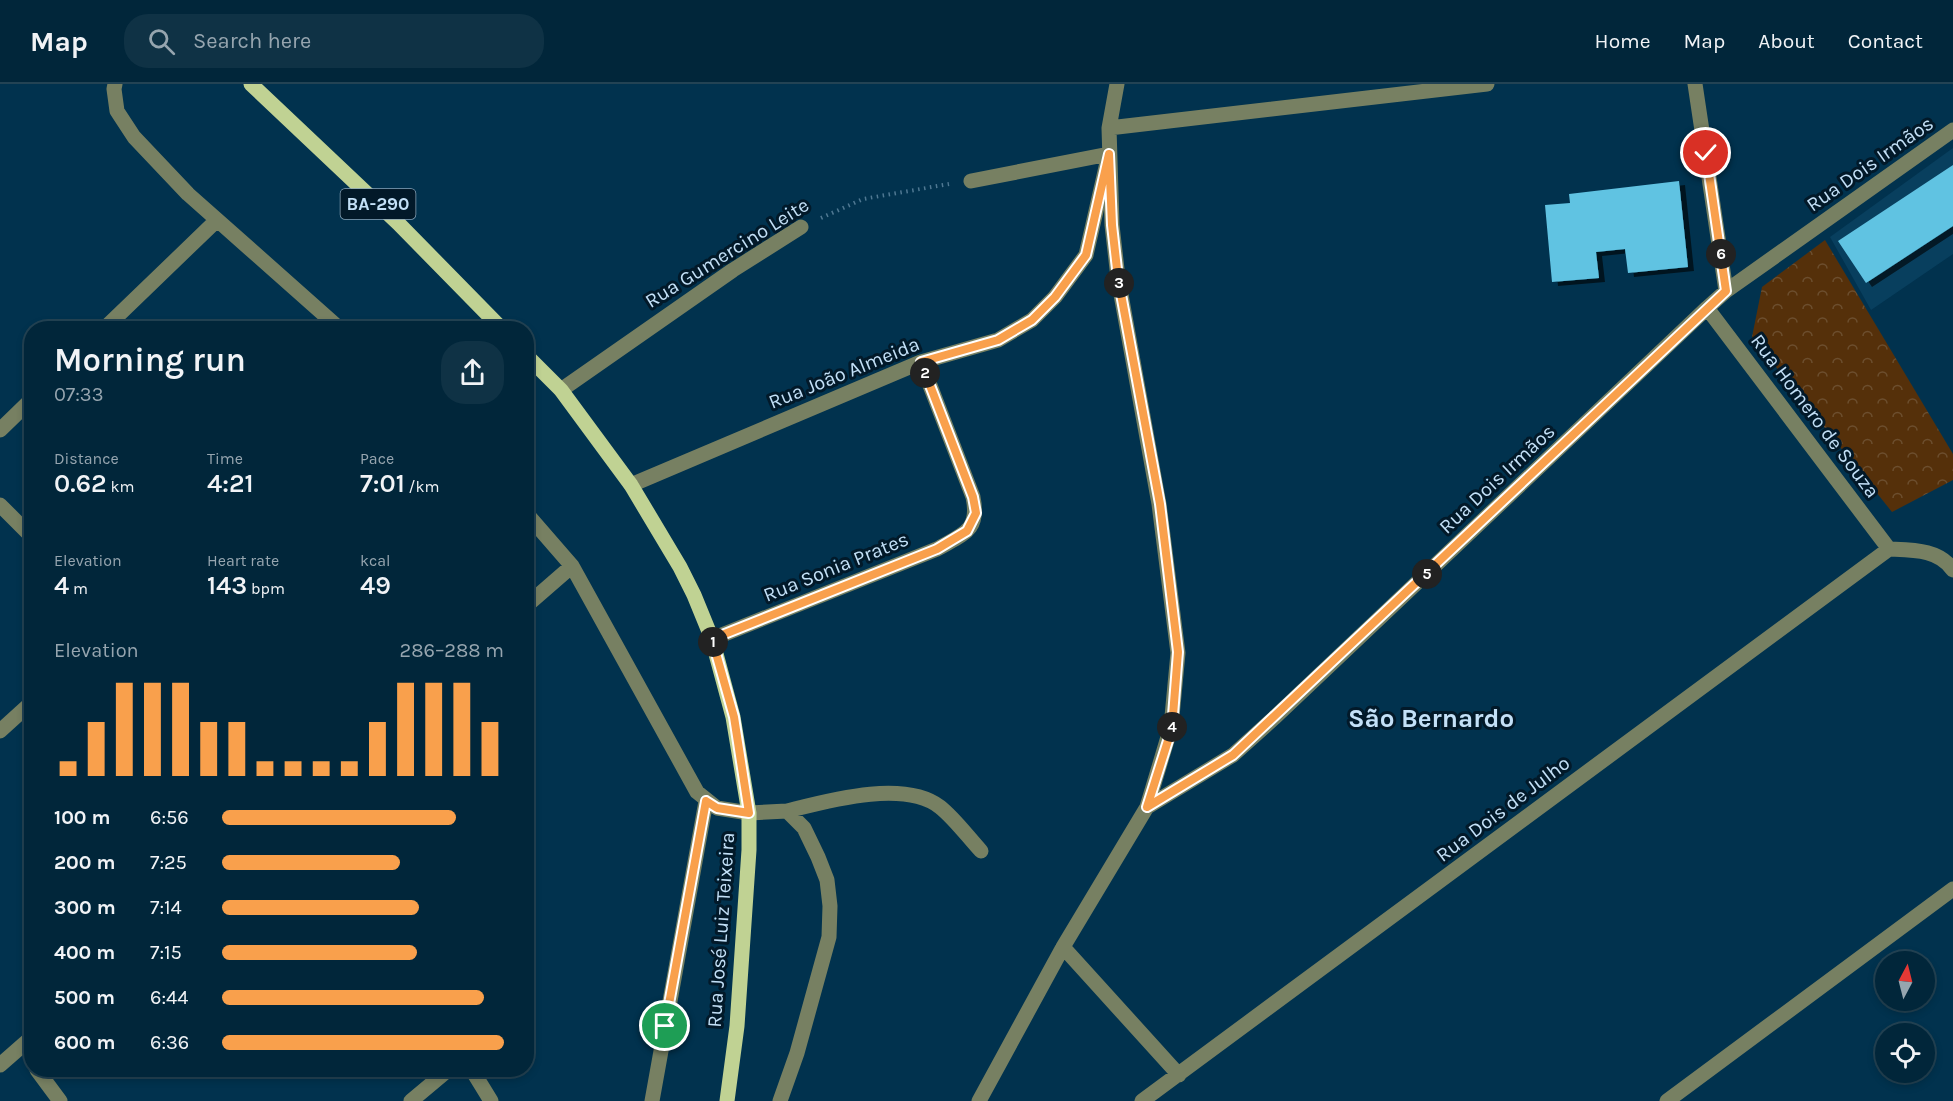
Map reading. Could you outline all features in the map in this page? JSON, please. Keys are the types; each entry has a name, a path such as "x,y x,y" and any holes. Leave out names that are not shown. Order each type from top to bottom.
{"main road":[{"name":"BA-290","path":"251,84 398,223 494,321"},
{"name":"Rua José Luiz Teixeira","path":"534,363 561,390 631,485 680,567 712,639 734,717 749,813 749,850 737,1026 727,1101"}],"street":[{"path":"115,84 117,111 134,137 188,194 331,321"},
{"path":"1117,84 1109,128 1112,225 1118,278 1160,504 1178,652 1172,728 1147,807"},
{"path":"1109,128 1487,84"},
{"path":"1695,84 1726,291"},
{"name":"Rua Dois Irmãos","path":"979,1101 1063,947 1147,807 1233,755 1266,726 1726,291 1953,130"},
{"path":"971,181 1109,154"},
{"name":"Rua João Almeida","path":"631,485 921,362 998,340 1032,320 1055,297 1086,255 1109,154"},
{"path":"112,321 217,220"},
{"name":"Rua Gumercino Leite","path":"561,390 732,270 801,226"},
{"name":"Rua Homero de Souza","path":"1707,308 1888,549"},
{"name":"Rua Sonia Prates","path":"712,639 937,549 960,536 972,525 976,513 973,497 921,362"},
{"path":"0,430 24,407"},
{"path":"0,505 24,529"},
{"path":"534,522 572,566 697,792 706,801 717,808 749,813 787,811 840,798 874,794 912,795 940,807 981,851"},
{"path":"1888,549 1922,550 1946,560 1953,570"},
{"name":"Rua Dois de Julho","path":"1142,1101 1888,549"},
{"path":"534,599 572,566"},
{"path":"0,731 24,709"},
{"path":"652,1101 706,801"},
{"path":"780,1101 797,1053 829,937 830,906 827,880 818,857 804,828 787,811"},
{"path":"1667,1101 1953,889"},
{"path":"1063,947 1179,1075"},
{"path":"0,1065 24,1044"},
{"path":"42,1077 60,1101"},
{"path":"411,1101 440,1077"},
{"path":"476,1077 491,1101"}],"path":[{"name":"Rua Gumercino Leite","path":"801,226 863,199 971,181"}],"shaded area":[{"path":"1953,148 1953,254 1871,310 1830,237"}],"green space":[{"path":"1825,240 1953,454 1953,480 1892,512 1752,337 1762,287"}],"building":[{"path":"1953,165 1953,226 1866,283 1838,241"},
{"path":"1679,181 1688,267 1628,273 1625,249 1596,252 1599,278 1552,282 1545,205 1570,203 1569,194"}],"district":[{"name":"São Bernardo","path":"1431,718"}],"route":[{"path":"665,1026 706,801 717,808 749,813 734,717 712,639 937,549 960,536 972,525 976,513 973,497 921,362 998,340 1032,320 1055,297 1086,255 1109,154 1112,225 1118,278 1160,504 1178,652 1172,728 1147,807 1233,755 1726,291 1706,153"}]}
